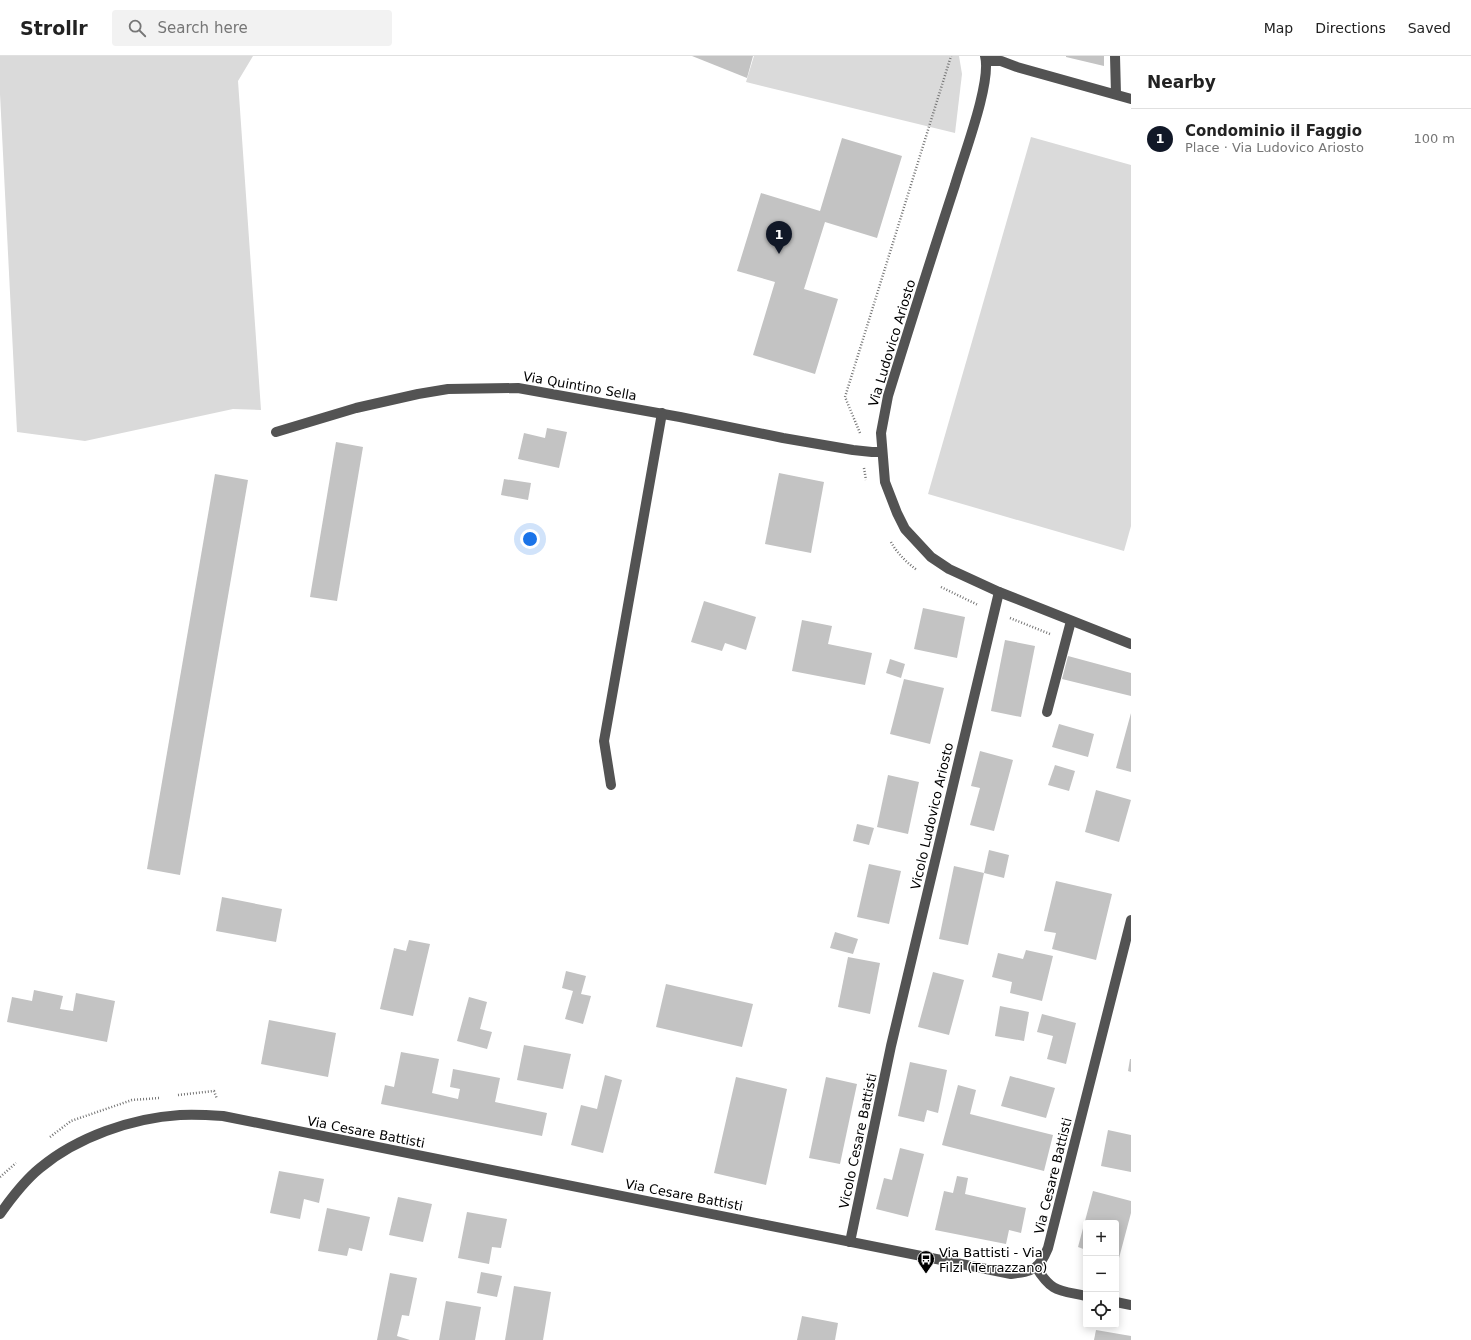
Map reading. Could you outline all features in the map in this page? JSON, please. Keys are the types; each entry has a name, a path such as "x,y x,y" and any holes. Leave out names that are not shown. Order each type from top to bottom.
{"street":[{"path":"1115,56 1116,94"},
{"path":"985,58 1002,61 1017,67 1131,99"},
{"name":"Via Ludovico Ariosto","path":"985,58 985,77 970,139 888,396 881,433 885,482 905,529 931,557 949,569 999,592 1131,644"},
{"name":"Via Quintino Sella","path":"276,432 368,404 448,389 518,388 662,413 783,438 862,451 882,452"},
{"path":"611,785 604,741 662,413"},
{"name":"Vicolo Ludovico Ariosto","path":"891,1046 999,592"},
{"path":"1047,712 1071,621"},
{"name":"Via Cesare Battisti","path":"0,1214 18,1190 39,1169 66,1149 128,1124 154,1118 199,1114 223,1116 1011,1274 1025,1272 1036,1268 1044,1258 1048,1248 1131,920"},
{"name":"Vicolo Cesare Battisti","path":"850,1242 891,1046"},
{"path":"1036,1268 1044,1279 1055,1289 1083,1295"},
{"path":"1119,1303 1131,1305"}],"path":[{"path":"862,451 859,431 846,397 951,56"}],"shaded area":[{"path":"0,56 253,56 238,81 261,410 233,409 85,441 17,432 0,94"},
{"path":"754,56 959,56 962,74 955,133 746,82"},
{"path":"1031,137 1131,165 1131,526 1124,551 928,494"}],"building":[{"path":"692,56 753,56 747,78"},
{"path":"1104,56 1104,66 1066,57"},
{"path":"842,138 902,156 877,238 825,222 804,289 838,299 815,374 753,355 775,282 737,271 761,193 820,211"},
{"path":"547,428 567,432 559,468 518,459 524,433 545,438"},
{"path":"336,442 363,447 337,601 310,597"},
{"path":"779,473 824,482 811,553 765,544"},
{"path":"215,474 248,480 180,875 147,869"},
{"path":"504,479 531,483 528,500 501,495"},
{"path":"704,601 756,617 746,650 725,643 722,651 691,642"},
{"path":"923,608 965,617 957,658 914,649"},
{"path":"802,620 832,626 828,644 872,653 865,685 792,671"},
{"path":"1005,640 1035,646 1021,717 991,711"},
{"path":"1068,656 1131,673 1131,696 1062,679"},
{"path":"890,659 905,664 901,678 886,673"},
{"path":"904,679 944,688 930,744 890,734"},
{"path":"1131,713 1131,772 1116,768"},
{"path":"1059,724 1094,734 1088,757 1052,747"},
{"path":"980,751 1013,760 994,831 970,825 980,788 971,786"},
{"path":"1055,765 1075,771 1069,791 1048,785"},
{"path":"888,775 919,782 908,834 877,827"},
{"path":"1096,790 1131,800 1119,842 1085,832"},
{"path":"857,824 874,828 869,845 853,841"},
{"path":"989,850 1009,855 1004,878 984,873"},
{"path":"869,864 901,871 889,924 857,917"},
{"path":"954,866 984,873 968,945 939,939"},
{"path":"1056,881 1112,894 1096,960 1052,949 1056,933 1044,931"},
{"path":"222,897 282,909 276,942 216,931"},
{"path":"835,932 858,939 853,954 830,948"},
{"path":"409,940 430,944 413,1016 380,1009 394,948 406,951"},
{"path":"1026,950 1053,956 1042,1001 1010,993 1012,982 992,977 998,953 1023,959"},
{"path":"848,957 880,963 870,1014 838,1007"},
{"path":"566,971 586,976 581,994 591,996 583,1024 565,1019 573,991 562,988"},
{"path":"933,972 964,980 949,1035 918,1027"},
{"path":"666,984 753,1004 742,1047 656,1027"},
{"path":"34,990 63,996 60,1009 73,1011 76,993 115,1001 107,1042 7,1022 12,997 32,1001"},
{"path":"469,997 487,1002 480,1029 492,1032 487,1049 457,1041"},
{"path":"1000,1006 1029,1012 1024,1041 995,1036"},
{"path":"1042,1014 1076,1023 1066,1064 1047,1059 1053,1036 1037,1032"},
{"path":"269,1020 336,1033 328,1077 261,1064"},
{"path":"524,1045 571,1054 563,1089 517,1080"},
{"path":"401,1052 439,1059 432,1093 458,1099 460,1089 450,1087 453,1069 500,1078 495,1102 547,1113 542,1136 381,1104 385,1085 394,1087"},
{"path":"1131,1059 1131,1072 1128,1071"},
{"path":"910,1062 947,1070 938,1113 927,1110 924,1122 898,1116"},
{"path":"605,1075 622,1080 603,1153 571,1145 581,1105 597,1109"},
{"path":"1010,1076 1055,1088 1046,1118 1001,1106"},
{"path":"736,1077 787,1089 766,1185 714,1173"},
{"path":"826,1077 857,1084 840,1164 809,1158"},
{"path":"958,1085 976,1090 970,1114 1053,1135 1044,1171 942,1145"},
{"path":"1108,1130 1131,1135 1131,1172 1101,1166"},
{"path":"900,1148 924,1154 908,1217 876,1209 884,1178 892,1180"},
{"path":"279,1171 324,1179 319,1203 304,1199 300,1219 270,1213"},
{"path":"957,1176 968,1178 965,1194 1026,1208 1021,1233 1009,1230 1006,1244 935,1230 944,1191 953,1193"},
{"path":"1093,1191 1131,1201 1131,1213 1119,1258 1119,1220 1085,1220"},
{"path":"398,1197 432,1204 423,1242 389,1235"},
{"path":"327,1208 370,1217 362,1251 349,1248 347,1256 318,1251"},
{"path":"467,1212 507,1219 501,1248 492,1247 489,1264 458,1258"},
{"path":"1083,1228 1083,1249 1078,1247"},
{"path":"481,1272 502,1276 497,1297 477,1293"},
{"path":"390,1273 417,1278 409,1316 402,1315 397,1336 410,1340 377,1340"},
{"path":"514,1286 551,1292 543,1340 505,1340"},
{"path":"446,1301 481,1307 475,1340 439,1340"},
{"path":"802,1316 838,1323 835,1340 797,1340"},
{"path":"1096,1330 1131,1336 1131,1340 1094,1340"}],"place":[{"name":"Condominio il Faggio","path":"779,254"},
{"name":"Via Battisti - Via Filzi (Terrazzano)","path":"926,1274"}]}
